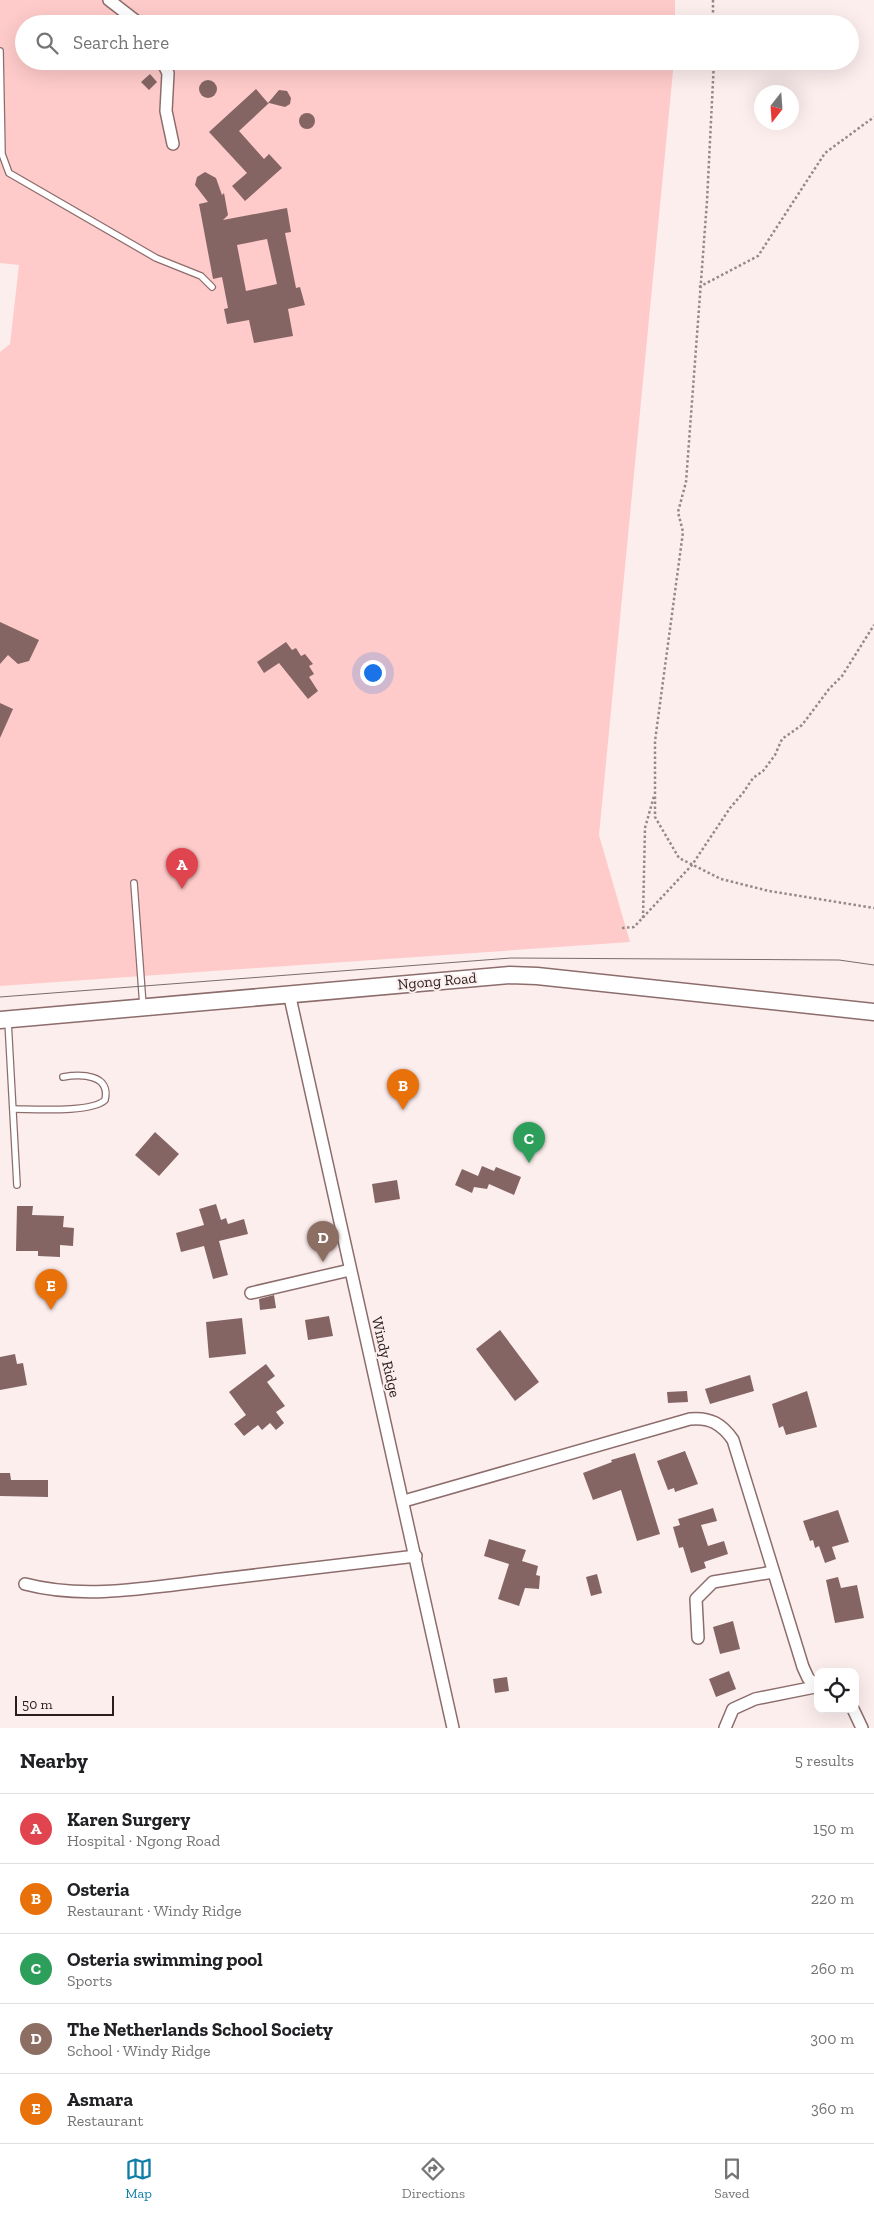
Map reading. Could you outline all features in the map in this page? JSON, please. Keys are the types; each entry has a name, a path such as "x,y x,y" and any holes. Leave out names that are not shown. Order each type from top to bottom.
{"main road":[{"name":"Ngong Road","path":"4,1019 289,993 519,975 874,1012"}],"street":[{"path":"109,0 128,15"},
{"path":"166,70 168,73 166,111 173,144"},
{"name":"Windy Ridge","path":"289,993 454,1728"},
{"path":"251,1293 350,1270"},
{"path":"404,1501 690,1419 703,1418 718,1423 733,1440 803,1667 814,1685"},
{"path":"25,1584 50,1591 92,1591 151,1587 416,1556"},
{"path":"698,1638 696,1599 712,1582 774,1572"},
{"path":"725,1728 733,1708 755,1699 814,1688"},
{"path":"855,1713 862,1728"}],"lane":[{"path":"0,51 2,154 10,173 22,182 156,258 201,276 212,287"},
{"path":"134,882 143,1006"},
{"path":"4,1019 13,1109 17,1185"},
{"path":"13,1109 69,1108 96,1105 105,1100 107,1093 104,1085 90,1075 64,1076"}],"path":[{"path":"713,0 713,15"},
{"path":"714,70 707,201 686,482 678,512 683,532 655,741 655,817 679,858 721,880 769,891 874,908"},
{"path":"700,287 758,256 825,153 874,117"},
{"path":"622,928 634,927 692,865 730,808 753,778 762,771 775,755 782,739 802,725 829,689 842,676 874,625"},
{"path":"643,918 645,828 655,794"}],"shaded area":[{"path":"0,0 675,0 675,15 15,15 15,70 673,70 599,835 630,942 0,986 0,352 10,344 19,265 0,263"},
{"path":"521,1135 532,1135 532,1150 521,1150"}],"building":[{"path":"150,74 157,82 149,90 141,82"},
{"path":"208,80 214,83 217,89 214,95 208,98 202,95 199,89 202,83"},
{"path":"256,89 268,103 279,90 287,91 291,98 290,104 285,107 269,103 239,131 264,159 269,154 282,168 245,201 232,186 247,173 209,132"},
{"path":"307,113 313,115 315,121 313,127 307,129 301,127 299,121 301,115"},
{"path":"205,172 216,178 222,195 224,193 228,215 223,220 287,208 291,232 285,233 296,288 300,287 305,305 288,309 293,336 254,343 249,320 227,324 224,309 228,308 222,277 213,279 199,204 208,202 195,185 197,177","holes":["267,239 277,284 246,291 237,245"]},
{"path":"0,622 39,640 29,661 18,664 8,655 0,664"},
{"path":"286,642 292,650 296,648 301,656 305,654 313,664 309,666 314,674 309,677 318,691 308,699 279,663 264,673 257,662"},
{"path":"0,703 13,709 0,738"},
{"path":"155,1132 179,1154 159,1176 135,1155"},
{"path":"482,1166 494,1171 496,1167 521,1177 514,1195 489,1184 487,1189 474,1187 472,1193 455,1185 462,1169 478,1176"},
{"path":"397,1180 400,1199 375,1203 372,1184"},
{"path":"216,1204 221,1220 226,1218 228,1224 244,1219 248,1234 219,1241 228,1275 213,1279 204,1246 181,1252 176,1233 204,1225 199,1209"},
{"path":"17,1206 33,1206 32,1215 64,1216 63,1227 74,1228 73,1246 60,1245 60,1257 38,1256 38,1251 16,1251"},
{"path":"274,1295 276,1308 260,1310 259,1299"},
{"path":"329,1316 333,1336 308,1340 305,1320"},
{"path":"242,1318 246,1354 209,1358 206,1322"},
{"path":"500,1330 539,1382 515,1401 476,1349"},
{"path":"15,1354 17,1364 23,1363 27,1385 0,1390 0,1357"},
{"path":"266,1364 275,1376 267,1382 285,1406 276,1412 284,1423 276,1430 270,1423 262,1430 258,1425 244,1436 234,1424 246,1415 229,1392"},
{"path":"750,1375 754,1391 710,1404 705,1389"},
{"path":"687,1391 688,1402 668,1403 667,1392"},
{"path":"807,1391 817,1427 786,1435 783,1426 779,1428 772,1404"},
{"path":"685,1451 698,1484 675,1492 674,1488 668,1490 657,1461"},
{"path":"635,1453 660,1534 637,1541 621,1490 593,1500 583,1473 612,1462 611,1460"},
{"path":"0,1473 10,1473 11,1480 48,1480 48,1497 0,1496"},
{"path":"713,1508 717,1521 701,1525 708,1546 724,1541 728,1554 704,1562 706,1568 691,1573 683,1547 679,1548 673,1527 680,1525 678,1519"},
{"path":"838,1510 849,1542 832,1547 836,1559 825,1563 819,1546 815,1548 813,1540 810,1541 803,1521"},
{"path":"489,1539 526,1550 522,1561 538,1566 536,1575 540,1576 539,1589 525,1588 519,1606 498,1599 509,1564 484,1556"},
{"path":"597,1574 602,1593 591,1596 586,1577"},
{"path":"838,1577 841,1588 857,1585 864,1618 835,1623 826,1580"},
{"path":"733,1621 740,1649 720,1654 713,1627"},
{"path":"729,1671 736,1689 716,1697 709,1679"},
{"path":"507,1677 509,1691 495,1693 493,1679"}],"tram line":[{"path":"0,997 511,958 839,960 874,965"}],"place":[{"name":"Karen Surgery","path":"182,889"},
{"name":"Osteria","path":"403,1110"},
{"name":"Osteria swimming pool","path":"529,1163"},
{"name":"The Netherlands School Society","path":"323,1262"},
{"name":"Asmara","path":"51,1310"}]}
